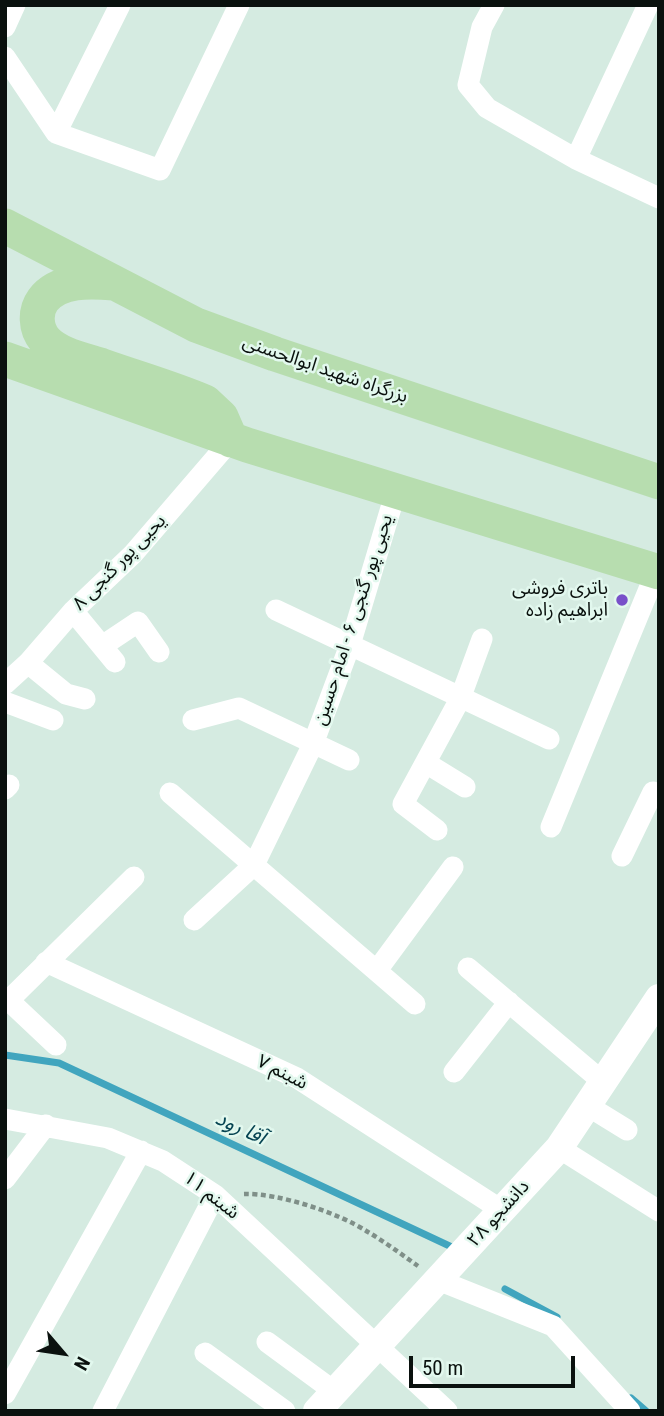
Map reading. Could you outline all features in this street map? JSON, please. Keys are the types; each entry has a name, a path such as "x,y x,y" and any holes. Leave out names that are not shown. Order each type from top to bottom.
{"main road":[{"name":"بزرگراه شهید ابوالحسنی","path":"5,226 167,311 226,337 659,482"},
{"path":"114,283 88,281 51,292 38,310 37,321 46,341 67,353 205,402 221,417 231,440"},
{"path":"5,359 231,440 658,572"}],"street":[{"path":"5,27 15,5"},
{"path":"57,133 120,5"},
{"path":"5,57 57,133 160,170 239,5"},
{"path":"494,5 482,27 468,85 487,108 576,159 659,198"},
{"path":"576,159 648,5"},
{"name":"یحیی پور گنجی ۸","path":"5,684 28,663 73,611 133,554 231,440"},
{"name":"یحیی پور گنجی ۶ - امام حسین","path":"194,920 254,865 313,744 350,645 396,491"},
{"path":"551,827 658,572"},
{"path":"276,610 549,739"},
{"path":"73,611 108,654 138,622 159,652"},
{"path":"437,830 403,804 460,698 482,639"},
{"path":"28,663 66,694 85,699"},
{"path":"5,702 53,720"},
{"path":"193,720 239,708 349,760"},
{"path":"426,763 466,787"},
{"path":"622,856 653,792 659,795"},
{"path":"170,793 415,1003"},
{"path":"378,969 453,867"},
{"path":"56,1045 7,998 134,877"},
{"name":"شبنم ۷","path":"46,962 297,1078 503,1211"},
{"path":"468,968 603,1082"},
{"name":"دانشجو ۲۸","path":"326,1401 559,1148 659,998"},
{"path":"454,1072 509,1002"},
{"path":"588,1106 627,1129"},
{"name":"شبنم ۱۱","path":"5,1119 108,1138 163,1161 215,1195 447,1411"},
{"path":"5,1178 46,1125"},
{"path":"559,1148 659,1212"},
{"path":"5,1394 141,1151"},
{"path":"103,1411 215,1195"},
{"path":"438,1280 553,1325 630,1411"},
{"path":"267,1342 326,1401"},
{"path":"205,1353 285,1411"}],"path":[{"path":"215,1195 264,1194 320,1210 366,1230 438,1280"}],"waterway":[{"name":"آقا رود","path":"5,1055 59,1063 456,1249"},
{"name":"آقا رود","path":"505,1289 557,1317"},
{"name":"آقا رود","path":"631,1398 646,1411"}],"place":[{"name":"باتری فروشی ابراهیم زاده","path":"622,600"}]}
